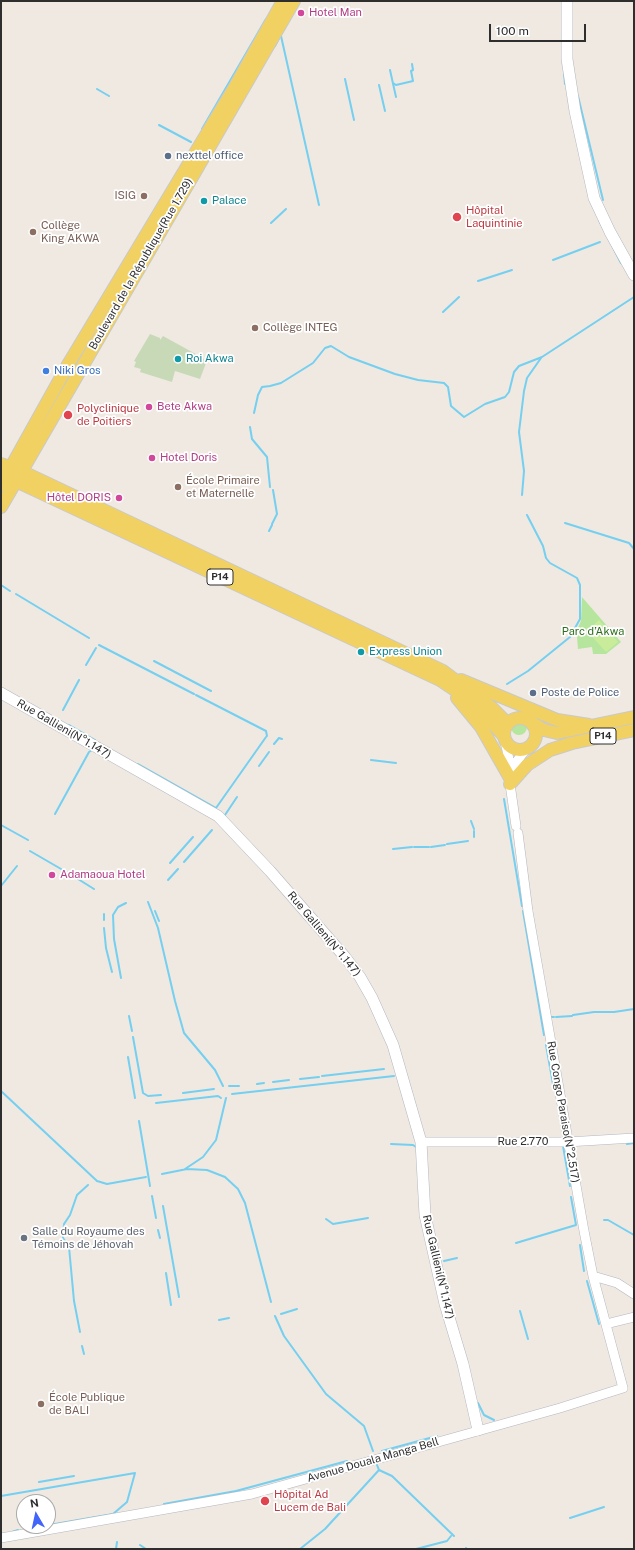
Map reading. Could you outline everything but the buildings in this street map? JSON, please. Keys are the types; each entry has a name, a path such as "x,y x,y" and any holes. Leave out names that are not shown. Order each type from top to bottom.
{"main road":[{"name":"Boulevard de la République(Rue 1.729)","path":"1,507 8,474 69,363 236,85 283,1"},
{"name":"Boulevard de la République(Rue 1.729)","path":"8,474 294,1"},
{"path":"567,1 566,59 575,111 594,198 610,232 634,275"},
{"name":"P14","path":"8,474 445,678 507,723"},
{"name":"P14","path":"445,678 488,717 504,738"},
{"path":"445,678 557,720 589,725"},
{"path":"445,678 459,700 481,727 510,777 550,750 572,743"},
{"name":"Rue Gallieni(N°1.147)","path":"1,693 212,812 223,821 346,957 365,984 393,1045 421,1142 425,1215 445,1304 463,1364 478,1430"},
{"path":"520,717 531,722 536,733 536,739 527,748 514,749 504,738 507,723 520,717"},
{"name":"P14","path":"531,722 544,730 557,733 589,725 634,717"},
{"name":"P14","path":"527,748 572,743 634,730"}],"street":[{"name":"Rue Congo Paraiso(N°2.517)","path":"504,738 528,911 567,1142 593,1276 623,1388"},
{"path":"510,777 527,748"},
{"name":"Rue 2.770","path":"421,1142 567,1142 630,1138"},
{"path":"593,1276 617,1283 634,1294"},
{"path":"606,1324 634,1317"},
{"name":"Avenue Douala Manga Bell","path":"1,1538 252,1494 623,1388"}],"green space":[{"path":"150,334 160,338 160,340 163,336 203,358 206,363 200,379 175,371 172,382 140,372 141,369 134,367 136,362 134,361"},
{"name":"Parc d’Akwa","path":"582,597 621,642 606,654 593,654 592,647 578,649 577,637 575,634 581,621"},
{"path":"599,620 618,642 606,652 587,631"},
{"path":"519,719 526,724 527,727 522,734 519,735 512,730 511,727 516,720"}],"waterway":[{"path":"202,129 266,19"},
{"path":"281,36 319,205"},
{"path":"275,46 279,38"},
{"path":"393,83 396,85 413,81 411,71 413,70 412,64"},
{"path":"390,70 396,97"},
{"path":"564,72 565,84"},
{"path":"345,79 354,120"},
{"path":"379,85 385,111"},
{"path":"97,89 109,96"},
{"path":"578,96 603,200"},
{"path":"159,125 191,142"},
{"path":"271,223 286,209"},
{"path":"599,220 621,263"},
{"path":"553,260 600,242"},
{"path":"478,281 512,270"},
{"path":"443,312 459,297"},
{"path":"254,413 258,395 262,387 281,383 313,363 325,348 331,346 349,357 395,374 418,380 444,383 448,387 451,406 464,417 485,404 505,397 509,392 514,372 519,366 542,357 634,297"},
{"path":"522,495 524,471 519,432 524,391 527,378 541,358"},
{"path":"250,427 252,439 267,457 270,487"},
{"path":"272,524 277,514 273,490"},
{"path":"507,684 528,671 570,637 580,619 580,585 577,578 550,563 546,558 543,546 527,515"},
{"path":"565,523 629,543 634,549"},
{"path":"269,531 272,525"},
{"path":"1,585 10,591"},
{"path":"16,594 89,638"},
{"path":"99,645 194,694"},
{"path":"86,665 96,648"},
{"path":"154,661 211,691"},
{"path":"63,710 79,680"},
{"path":"196,695 266,731 267,736"},
{"path":"69,725 95,740"},
{"path":"138,764 216,808 266,737"},
{"path":"274,744 279,738 282,739"},
{"path":"55,814 89,752 92,750"},
{"path":"259,766 269,752"},
{"path":"371,760 396,763"},
{"path":"225,815 237,797"},
{"path":"504,799 522,906"},
{"path":"471,821 474,829"},
{"path":"1,825 28,840"},
{"path":"184,862 212,830"},
{"path":"474,831 474,837"},
{"path":"170,863 193,837"},
{"path":"447,844 468,841"},
{"path":"431,847 445,845"},
{"path":"393,849 412,847"},
{"path":"414,847 429,847"},
{"path":"30,851 68,873"},
{"path":"1,886 17,866"},
{"path":"168,880 178,869"},
{"path":"78,879 94,889"},
{"path":"148,902 158,928 184,1033 215,1070 223,1086"},
{"path":"121,978 114,939 113,915 118,907 126,903"},
{"path":"155,911 159,921"},
{"path":"523,911 544,1035"},
{"path":"104,914 104,920"},
{"path":"104,928 106,948 112,972"},
{"path":"573,1015 634,1009"},
{"path":"129,1016 132,1031"},
{"path":"556,1017 572,1016"},
{"path":"549,1017 554,1017"},
{"path":"133,1037 143,1093 148,1096 161,1095"},
{"path":"546,1045 553,1084"},
{"path":"128,1057 135,1098"},
{"path":"322,1076 384,1069"},
{"path":"232,1094 394,1076"},
{"path":"300,1079 319,1077"},
{"path":"273,1082 289,1080"},
{"path":"257,1084 264,1083"},
{"path":"229,1086 239,1086"},
{"path":"183,1093 214,1089"},
{"path":"1,1091 97,1181 107,1184 146,1177"},
{"path":"156,1103 218,1096 221,1098"},
{"path":"185,1169 203,1157 216,1140 226,1098"},
{"path":"139,1121 150,1186"},
{"path":"627,1144 634,1143"},
{"path":"391,1144 413,1145 416,1147"},
{"path":"563,1146 570,1186"},
{"path":"162,1174 187,1169 207,1170 225,1177 238,1189 245,1203 271,1302"},
{"path":"80,1332 74,1301 69,1247 63,1238 64,1224 70,1215 77,1195 88,1185"},
{"path":"152,1196 156,1218"},
{"path":"516,1243 576,1225 571,1197"},
{"path":"163,1206 179,1297"},
{"path":"326,1219 333,1224 368,1218"},
{"path":"604,1220 608,1220 634,1235"},
{"path":"158,1230 160,1238"},
{"path":"580,1245 584,1271"},
{"path":"444,1261 457,1258"},
{"path":"166,1273 171,1305"},
{"path":"587,1281 599,1324"},
{"path":"281,1314 297,1309"},
{"path":"520,1311 528,1339"},
{"path":"275,1316 284,1336 326,1394 364,1426 373,1451"},
{"path":"219,1320 229,1318"},
{"path":"82,1346 84,1354"},
{"path":"478,1403 484,1415 494,1420"},
{"path":"382,1451 437,1436"},
{"path":"164,1504 236,1491 347,1461"},
{"path":"377,1465 379,1470"},
{"path":"379,1470 392,1476 454,1536"},
{"path":"300,1549 325,1529 379,1470"},
{"path":"1,1496 135,1473 127,1502 113,1514 56,1524"},
{"path":"39,1482 74,1476"},
{"path":"570,1518 604,1507"},
{"path":"12,1532 16,1531"},
{"path":"416,1549 447,1541 451,1536"},
{"path":"116,1549 117,1542"},
{"path":"140,1545 146,1549"}],"place":[{"name":"Hotel Man","path":"301,13"},
{"name":"nexttel office","path":"168,156"},
{"name":"ISIG","path":"144,196"},
{"name":"Palace","path":"204,201"},
{"name":"Hôpital Laquintinie","path":"457,217"},
{"name":"Collège King AKWA","path":"33,232"},
{"name":"Collège INTEG","path":"255,328"},
{"name":"Roi Akwa","path":"178,359"},
{"name":"Niki Gros","path":"46,371"},
{"name":"Bete Akwa","path":"149,407"},
{"name":"Polyclinique de Poitiers","path":"68,415"},
{"name":"Hotel Doris","path":"152,458"},
{"name":"École Primaire et Maternelle","path":"178,487"},
{"name":"Hôtel DORIS","path":"119,498"},
{"name":"Express Union","path":"361,652"},
{"name":"Poste de Police","path":"533,693"},
{"name":"Adamaoua Hotel","path":"52,875"},
{"name":"Salle du Royaume des Témoins de Jéhovah","path":"24,1238"},
{"name":"École Publique de BALI","path":"41,1404"},
{"name":"Hôpital Ad Lucem de Bali","path":"265,1501"}]}
